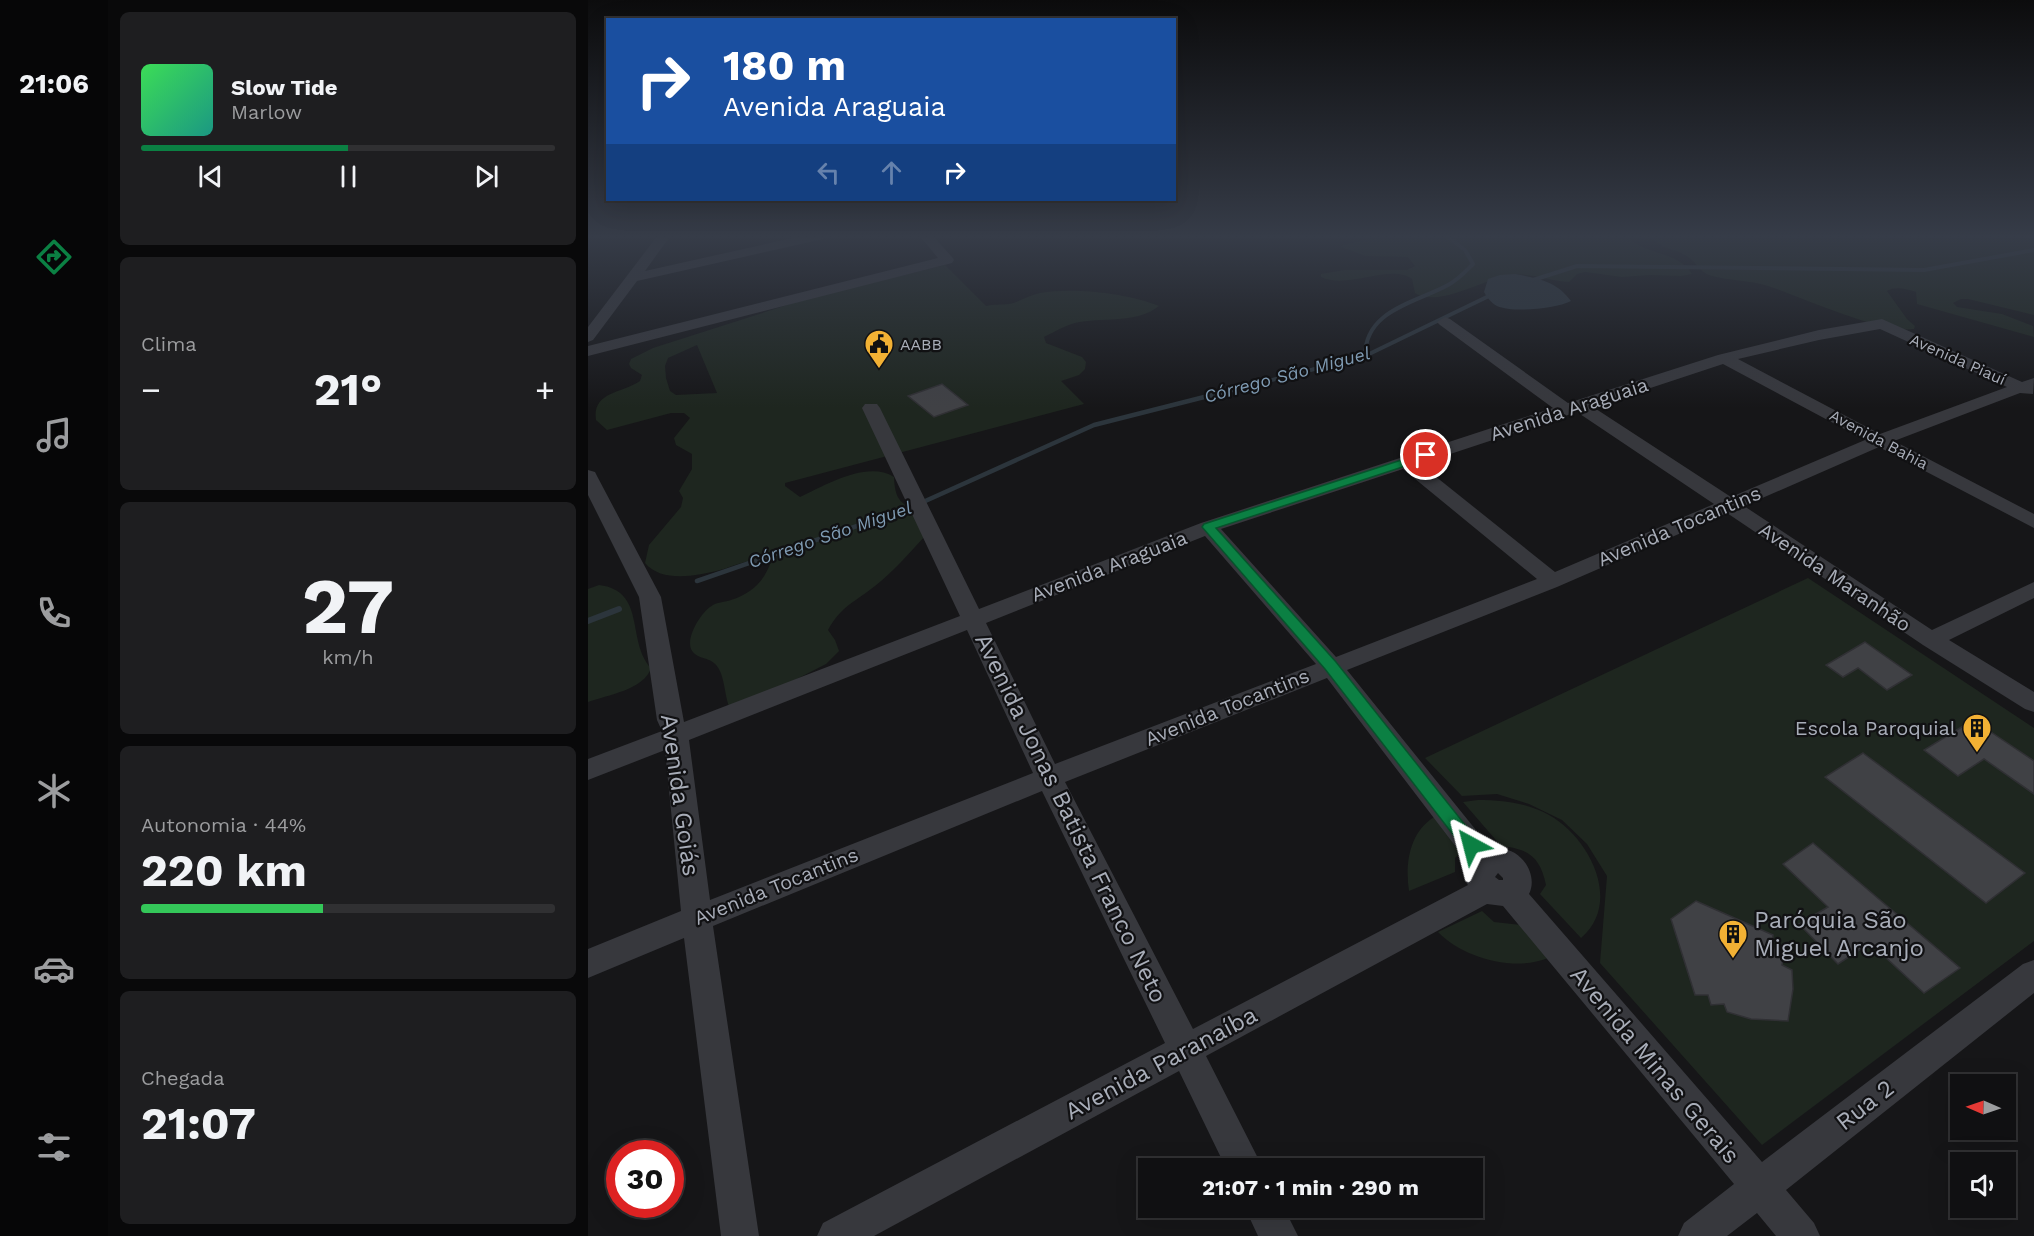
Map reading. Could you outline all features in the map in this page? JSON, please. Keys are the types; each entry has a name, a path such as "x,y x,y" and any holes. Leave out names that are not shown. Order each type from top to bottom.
{"street":[{"path":"588,337 621,293"},
{"path":"588,351 818,293"},
{"name":"Avenida Maranhão","path":"1445,322 1573,408 1727,505 1931,640 2034,703"},
{"name":"Avenida Araguaia","path":"588,770 1208,527 1724,358 1819,335 1882,324"},
{"name":"Avenida Piauí","path":"1882,324 2030,388"},
{"name":"Avenida Bahia","path":"1724,358 2034,522"},
{"name":"Avenida Tocantins","path":"588,964 1048,778 1552,580 1881,440 2030,388"},
{"name":"Avenida Jonas Batista Franco Neto","path":"870,408 1048,778 1240,1158"},
{"path":"1406,462 1552,580"},
{"name":"Avenida Goiás","path":"588,476 651,597 670,720 676,735 697,918 740,1236"},
{"name":"Avenida Minas Gerais","path":"1208,527 1330,666 1494,882 1801,1236"},
{"path":"1931,640 2034,590"},
{"name":"Avenida Paranaíba","path":"836,1236 1494,882"},
{"name":"Rua 2","path":"1697,1236 2032,978"},
{"path":"1269,1218 1278,1236"}],"shaded area":[{"path":"830,293 973,293 986,306 1009,304 1042,293 1097,293 1146,301 1159,306 1150,312 1130,318 1075,323 1044,337 1046,343 1082,357 1086,362 1085,369 1079,375 1061,381 1084,404 785,483 785,486 800,497 847,476 872,471 883,472 894,477 896,492 901,501 923,515 928,533 889,574 838,615 828,630 839,651 826,664 750,703 729,706 718,667 693,652 690,644 691,637 696,624 709,608 717,603 738,598 750,591 764,577 770,564 758,561 747,562 690,576 670,576 652,569 645,563 649,545 681,507 683,498 679,491 692,469 692,454 676,445 674,438 690,418 684,413 671,413 607,430 596,420 598,404 603,399 640,381 642,375 631,368 629,364 631,359 653,348","holes":["697,345 717,393 676,395 670,391 666,378 665,366 668,358"]},
{"path":"1415,293 1457,293 1435,297 1424,297"},
{"path":"1484,293 1563,293 1571,301 1534,309 1513,309 1495,305"},
{"path":"1785,293 1888,293 1907,319 1915,326 1914,329 1900,329 1841,314"},
{"path":"1916,293 2034,293 2034,315 1968,299 1961,299 1953,303 1957,307 2002,314 2033,326 2034,337 1917,304"},
{"path":"1808,578 2034,728 2034,941 1762,1145 1600,963 1607,876 1587,844 1562,820 1529,804 1497,794 1462,796 1425,758"},
{"path":"599,585 614,589 624,597 634,619 639,644 651,668 641,682 633,687 588,702 588,589"},
{"path":"1478,800 1506,802 1532,808 1564,825 1577,838 1596,871 1600,889 1599,907 1593,923 1581,938 1540,894 1546,885 1537,861 1519,849 1501,846 1463,802"},
{"path":"1434,817 1462,851 1455,858 1455,872 1409,891 1408,870 1414,840"},
{"path":"1482,911 1494,922 1521,925 1548,958 1520,964 1490,960 1461,949 1438,932"}],"building":[{"path":"942,384 968,405 934,417 908,396"},
{"path":"1865,642 1912,675 1887,690 1858,668 1843,677 1826,665"},
{"name":"Escola Paroquial","path":"1973,720 2034,761 2034,794 1984,759 1958,776 1924,750"},
{"path":"1863,753 2025,873 1986,903 1825,777"},
{"path":"1813,843 1960,968 1924,993 1870,943 1838,964 1799,924 1828,907 1783,864"},
{"name":"Paróquia São Miguel Arcanjo","path":"1696,901 1773,935 1772,947 1784,953 1782,965 1792,970 1793,989 1788,1021 1751,1019 1727,1012 1724,1004 1711,1005 1708,995 1695,995 1671,919"}],"waterway":[{"path":"1365,356 1367,340 1373,328 1383,318 1407,303 1431,293"},
{"name":"Córrego São Miguel","path":"1365,356 1493,294"},
{"name":"Córrego São Miguel","path":"1214,395 1365,356"},
{"name":"Córrego São Miguel","path":"697,581 912,507 1094,425 1220,393"},
{"name":"Córrego São Miguel","path":"588,621 619,609"}],"place":[{"name":"AABB","path":"879,370"},
{"name":"Escola Paroquial","path":"1977,754"},
{"name":"Paróquia São Miguel Arcanjo","path":"1733,960"}],"route":[{"path":"1426,455 1208,527 1330,666 1471,845"}]}
